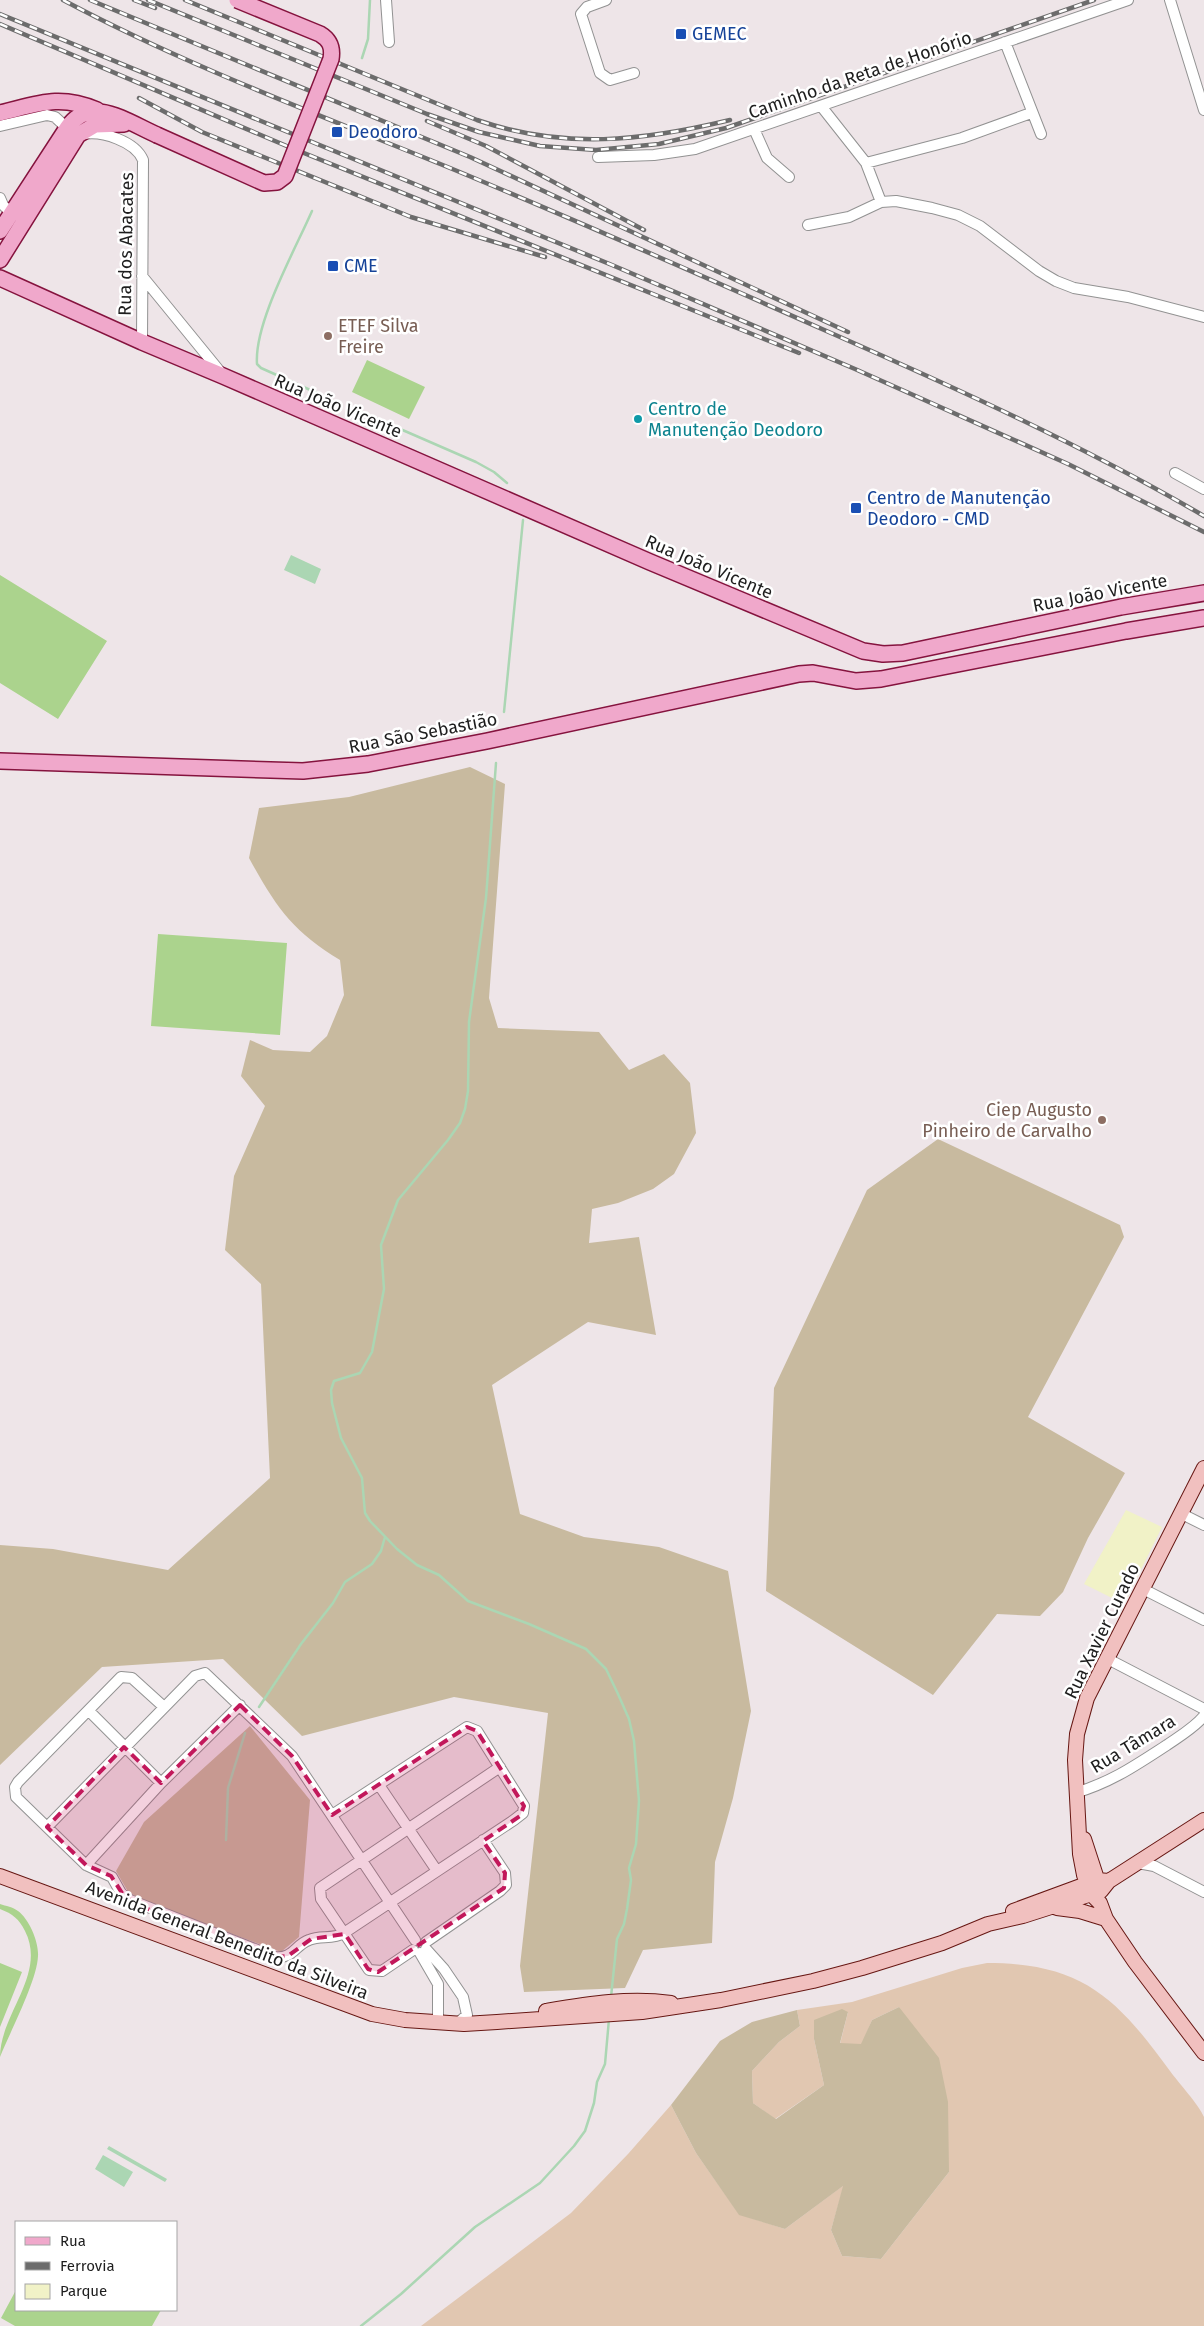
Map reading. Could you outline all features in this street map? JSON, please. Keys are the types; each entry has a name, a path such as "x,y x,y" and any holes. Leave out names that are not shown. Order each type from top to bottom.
{"main road":[{"path":"0,113 62,100 77,102 133,124 264,183 277,182 285,176 332,59 332,47 322,35 237,0"},
{"path":"0,260 72,132 75,117 82,112 104,112"},
{"path":"0,231 11,213 72,132 95,125 133,124"},
{"name":"Rua João Vicente","path":"0,278 142,342 674,573 863,651 883,654 903,653 1121,607 1204,593"},
{"path":"1121,607 1126,631 1204,618"},
{"name":"Rua São Sebastião","path":"0,761 321,770 368,764 487,741 799,674 814,673 846,680 872,680 908,675 1126,631"},
{"name":"Rua Xavier Curado","path":"1204,1468 1087,1698 1078,1734 1075,1760 1075,1793 1078,1822 1106,1919 1135,1962 1204,2053"},
{"path":"1098,1889 1204,1820"},
{"name":"Avenida General Benedito da Silveira","path":"0,1876 358,2010 390,2018 497,2022 596,2009 657,2010 721,2000 826,1978 942,1943 988,1924 1023,1906 1098,1889"},
{"name":"Avenida General Benedito da Silveira","path":"988,1924 1048,1908 1098,1889"},
{"path":"1048,1908 1074,1909 1106,1919"}],"street":[{"path":"386,0 389,42"},
{"path":"606,0 586,7 581,14 600,73 610,80 634,73"},
{"name":"Caminho da Reta de Honório","path":"598,157 654,156 686,151 1128,0"},
{"path":"1170,0 1201,88 1204,110"},
{"path":"1005,42 1031,113 1041,134"},
{"path":"821,106 866,163 881,202"},
{"path":"866,163 962,138 1031,113"},
{"path":"0,126 47,115 58,119 72,132"},
{"path":"754,129 767,158 788,177"},
{"name":"Rua dos Abacates","path":"72,132 94,132 104,135 130,146 141,156 144,167 142,342"},
{"path":"0,198 3,205 11,213"},
{"path":"808,225 849,218 881,202 896,201 913,204 966,218 998,239 1038,271 1074,288 1128,298 1204,317"},
{"name":"Rua João Vicente","path":"142,276 224,376"},
{"path":"1175,473 1204,489"},
{"path":"1180,1513 1204,1526"},
{"path":"1142,1588 1204,1620"},
{"path":"1106,1658 1204,1709"},
{"path":"47,1827 196,1676 203,1673 210,1676 292,1756 415,1940 422,1938 421,1949 438,1984 452,2020"},
{"path":"164,1707 134,1679 126,1676 117,1681 15,1787 17,1799 86,1865 110,1876 124,1896 140,1906 275,1957 288,1956 308,1940 334,1938 344,1933 520,1816 524,1809 522,1800 477,1731 467,1727 332,1815"},
{"path":"86,1865 161,1783 240,1705"},
{"path":"89,1711 161,1783"},
{"name":"Rua Tâmara","path":"1075,1793 1101,1785 1122,1774 1188,1730 1204,1716"},
{"path":"483,1840 505,1873 506,1885 500,1892 421,1949 382,1971 373,1972 365,1966 321,1899 320,1888 500,1767"},
{"path":"379,1785 437,1871"},
{"path":"1158,1850 1156,1859 1160,1868"},
{"path":"1138,1864 1148,1864 1160,1868 1204,1892"},
{"path":"421,1949 436,1958 464,1997 452,2020"}],"highlighted area":[{"path":"240,1705 292,1756 332,1815 467,1727 477,1731 524,1806 520,1816 483,1841 505,1873 504,1888 378,1972 368,1969 345,1934 311,1939 288,1956 275,1957 140,1906 124,1896 111,1876 86,1865 47,1827 124,1747 161,1783"}],"shaded area":[{"path":"367,360 425,387 409,419 352,392"},
{"path":"291,555 321,569 315,584 284,570"},
{"path":"0,575 107,641 58,719 0,683"},
{"path":"470,767 505,784 489,998 498,1028 599,1032 629,1070 664,1054 690,1083 696,1133 674,1174 653,1189 618,1203 592,1209 589,1243 639,1237 656,1335 588,1322 492,1385 520,1514 584,1537 659,1547 728,1571 751,1711 733,1798 715,1862 712,1943 643,1950 625,1988 524,1992 520,1966 548,1713 454,1697 302,1736 223,1659 102,1667 0,1765 0,1545 53,1549 168,1570 270,1478 261,1284 225,1250 234,1176 265,1106 241,1076 250,1040 273,1050 310,1052 327,1036 344,995 340,960 309,939 297,928 268,891 249,858 259,808 349,797"},
{"path":"158,934 287,943 280,1035 151,1026"},
{"path":"938,1139 1120,1225 1124,1237 1028,1417 1125,1473 1088,1538 1063,1592 1040,1616 997,1614 933,1695 766,1591 774,1388 867,1190"},
{"path":"250,1726 310,1800 299,1937 281,1952 140,1900 127,1890 116,1871 144,1822"},
{"path":"0,1904 16,1910 26,1919 35,1938 38,1956 33,1979 0,2057 7,2025 27,1978 30,1963 30,1947 25,1931 20,1923 15,1917 0,1909"},
{"path":"0,1963 22,1972 0,2027"},
{"path":"987,1963 1020,1965 1048,1970 1073,1978 1094,1990 1114,2005 1132,2023 1151,2045 1204,2117 1204,2326 421,2326 571,2213 628,2154 671,2105 696,2153 739,2214 785,2229 844,2185 831,2230 842,2256 881,2259 949,2172 899,2007 872,2020 862,2044 840,2044 848,2012 814,2039 824,2085 775,2119 753,2103 752,2071 779,2042 800,2026 797,2010 852,2002 962,1968"},
{"path":"899,2007 939,2058 948,2102 949,2172 881,2259 842,2256 831,2230 843,2186 785,2229 739,2215 696,2153 671,2105 720,2041 752,2022 797,2010 800,2026 779,2042 752,2071 753,2103 776,2119 824,2085 814,2039 814,2020 842,2009 848,2012 840,2043 861,2044 872,2020"},
{"path":"109,2146 167,2179 165,2182 107,2149"},
{"path":"103,2155 133,2172 124,2187 95,2169"},
{"path":"15,2292 15,2311 160,2311 152,2326 15,2326 1,2318"}],"green space":[{"path":"1126,1510 1162,1527 1124,1604 1084,1584"}],"waterway":[{"path":"362,58 368,39 370,0"},
{"path":"312,211 269,308 262,328 257,364 261,368 317,393"},
{"path":"352,408 476,462 494,472 507,483"},
{"path":"504,712 523,520"},
{"path":"496,763 486,898 469,1022 468,1091 465,1109 460,1123 448,1140 398,1200 381,1245 384,1289 372,1352 360,1373 334,1381 331,1390 332,1403 341,1438 362,1478 365,1513 370,1521 397,1549 417,1565 439,1575 468,1601 529,1624 586,1649 606,1669 618,1694 629,1719 634,1741 639,1801 636,1844 629,1868 631,1880 627,1909 624,1924 617,1939 611,1997"},
{"path":"259,1707 301,1644 333,1603 345,1582 372,1564 381,1551 385,1537"},
{"path":"226,1840 228,1788 245,1733"},
{"path":"361,2326 401,2294 475,2227 540,2183 574,2146 585,2131 594,2103 597,2082 605,2064 609,2019"}],"railway":[{"path":"63,0 158,47 206,68 546,208 926,375 1067,442 1204,516"},
{"path":"90,0 470,157 848,332"},
{"path":"134,0 155,8"},
{"path":"148,0 427,114 479,132 540,146 596,150 659,144 726,128 1094,0"},
{"path":"185,0 477,120 509,129 541,136 572,139 604,139 666,133 730,120"},
{"path":"0,14 612,265 855,369 1068,464 1204,532"},
{"path":"0,24 289,147 799,353"},
{"path":"139,98 202,132 411,217 545,257"},
{"path":"427,121 486,146 644,230"}],"place":[{"name":"GEMEC","path":"681,34"},
{"name":"Deodoro","path":"337,132"},
{"name":"CME","path":"333,266"},
{"name":"ETEF Silva Freire","path":"328,336"},
{"name":"Centro de Manutenção Deodoro","path":"638,419"},
{"name":"Centro de Manutenção Deodoro - CMD","path":"856,508"},
{"name":"Ciep Augusto Pinheiro de Carvalho","path":"1102,1120"}]}
